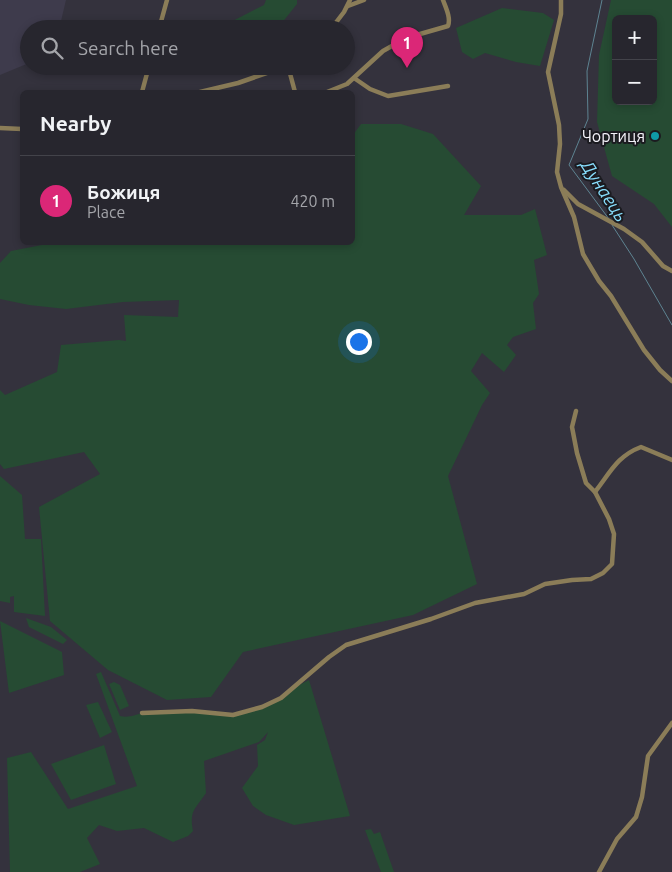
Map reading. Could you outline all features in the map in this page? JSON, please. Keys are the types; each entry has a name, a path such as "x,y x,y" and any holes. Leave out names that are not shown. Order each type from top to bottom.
{"street":[{"path":"161,20 167,0"},
{"path":"338,20 350,0"},
{"path":"348,6 364,0"},
{"path":"332,90 354,78 359,71 382,51 406,38 444,29 448,26 448,14 443,0"},
{"path":"561,0 561,14 548,72 559,125 560,144 557,172 574,217 583,254 644,350 660,370 672,381"},
{"path":"143,90 147,75"},
{"path":"211,90 262,75"},
{"path":"290,75 294,90"},
{"path":"354,78 370,89 388,96 448,86"},
{"path":"0,128 20,129"},
{"path":"562,187 578,204 624,229 642,242 663,266 672,271"},
{"path":"142,713 192,711 233,714 262,707 281,698 346,645 431,619 475,603 524,594 545,584 591,579 603,573 612,564 614,534 609,519 595,492 586,483 572,427 576,411"},
{"path":"595,492 628,452 641,447 672,460"},
{"path":"599,872 617,839 636,817 642,797 648,756 672,722"}],"shaded area":[{"path":"0,0 66,0 61,20 20,20 20,67 0,75"}],"green space":[{"path":"266,0 297,0 297,4 284,20 235,20 264,5"},
{"path":"611,0 672,0 672,227 654,204 612,176 597,122 599,55"},
{"path":"502,8 543,13 554,20 540,66 516,62 485,53 473,59 462,52 456,28"},
{"path":"361,124 401,124 433,134 481,186 464,215 521,215 535,209 547,255 534,260 539,294 533,303 536,329 513,337 507,345 516,355 504,372 482,353 471,371 490,393 482,405 448,476 477,584 413,615 243,652 211,697 167,700 108,670 50,621 39,507 100,474 84,452 4,469 0,464 0,390 5,395 57,372 61,345 126,341 124,315 178,317 179,300 123,302 66,309 29,305 0,299 0,263 11,251 42,245 355,245 355,132"},
{"path":"0,476 22,495 25,539 41,539 45,616 14,612 14,596 10,597 10,603 0,601"},
{"path":"26,618 51,627 67,640 63,644 29,627"},
{"path":"0,621 62,652 64,675 9,693"},
{"path":"101,672 120,716 126,717 167,711 216,714 243,713 263,706 309,680 350,816 294,825 266,815 253,806 242,788 258,766 257,745 265,740 268,732 259,742 204,761 206,793 192,814 193,831 188,836 173,842 144,828 117,831 99,825 87,838 100,864 80,872 10,872 7,758 31,752 68,809 137,786 96,674"},
{"path":"114,682 120,685 129,706 120,710 109,684"},
{"path":"98,702 112,732 100,738 86,705"},
{"path":"104,745 116,784 71,800 51,764"},
{"path":"371,829 374,834 380,832 394,872 381,872 365,830"}],"waterway":[{"name":"Дунаець","path":"602,0 587,71 588,119 569,165 609,219"},
{"name":"Дунаець","path":"612,225 672,325"}],"place":[{"name":"Божиця","path":"407,68"},
{"name":"Чортиця","path":"655,136"}]}
